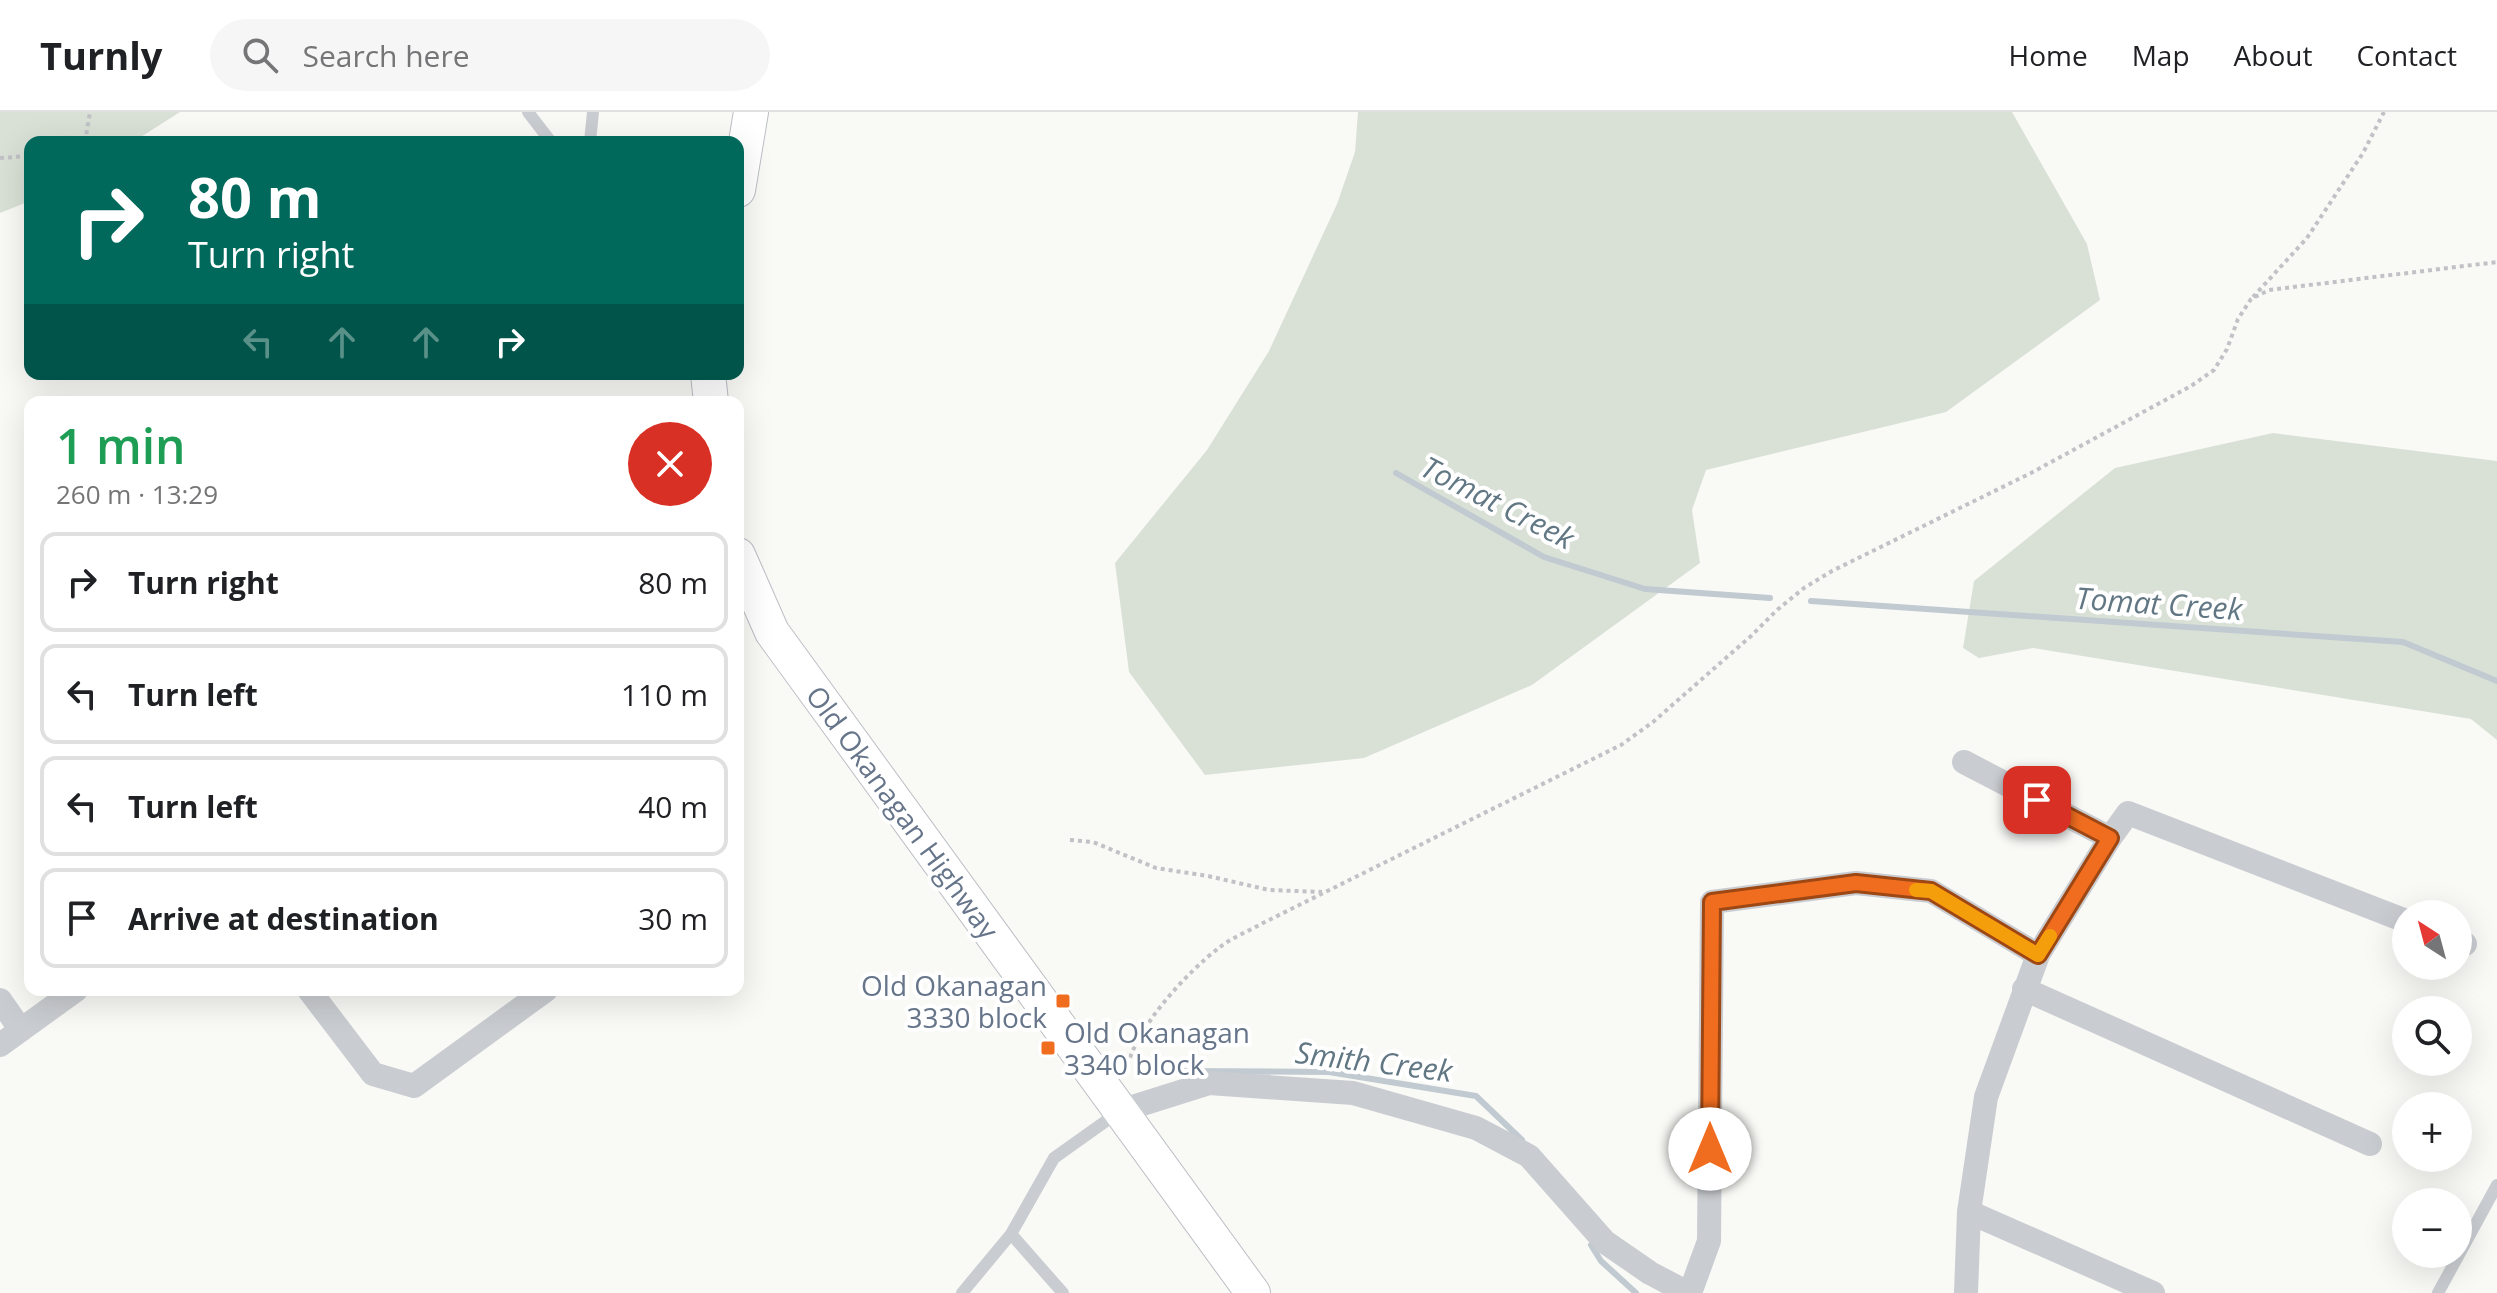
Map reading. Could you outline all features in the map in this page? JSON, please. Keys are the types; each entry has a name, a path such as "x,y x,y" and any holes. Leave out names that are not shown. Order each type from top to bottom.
{"main road":[{"path":"744,154 751,112"},
{"name":"Old Okanagan Highway","path":"744,569 772,632 1253,1293"}],"street":[{"path":"1964,762 2110,838"},
{"path":"1966,1293 1969,1212 1986,1097 2038,955 2128,813 2392,916"},
{"path":"1120,1111 1209,1083 1353,1093 1476,1128 1529,1156 1605,1242 1650,1273 1689,1293 1709,1241 1712,902 1856,883 1931,891 2038,955"},
{"path":"2024,989 2370,1144"},
{"path":"0,1045 68,996"},
{"path":"314,996 373,1074 414,1086 538,996"},
{"path":"0,1000 21,1030"},
{"path":"1969,1212 2153,1293"}],"lane":[{"path":"528,112 546,136"},
{"path":"591,136 593,112"},
{"path":"962,1293 1011,1234 1054,1158 1120,1111"},
{"path":"2438,1293 2493,1204 2497,1185"},
{"path":"1011,1234 1063,1293"}],"path":[{"path":"86,136 90,112"},
{"path":"1120,1111 1127,1062 1151,1018 1184,980 1221,946 1621,745 1653,722 1804,588 1832,571 2031,473 2191,386 2214,370 2251,299 2307,238 2363,153 2384,112"},
{"path":"0,158 24,156"},
{"path":"2251,299 2269,290 2497,262"},
{"path":"1070,840 1093,842 1156,868 1269,890 1324,892"}],"shaded area":[{"path":"0,112 180,112 142,136 24,136 24,203 0,213"},
{"path":"1358,112 2012,112 2087,244 2100,300 1946,412 1706,470 1692,510 1700,563 1532,685 1364,758 1205,775 1129,672 1115,563 1207,450 1269,351 1337,204 1355,152"},
{"path":"2273,433 2497,461 2497,740 2471,719 2033,648 1979,658 1963,648 1974,581 2115,468"}],"waterway":[{"name":"Tomat Creek","path":"1396,473 1544,557 1645,589 1770,598"},
{"name":"Tomat Creek","path":"1811,601 2403,642 2497,681"},
{"name":"Smith Creek","path":"1177,1071 1329,1072 1476,1096 1522,1140"},
{"name":"Smith Creek","path":"1591,1245 1601,1261 1636,1293"}],"slow traffic":[{"path":"1916,890 1931,891 2038,955 2050,936"}],"place":[{"name":"Old Okanagan 3330 block","path":"1063,1001"},
{"name":"Old Okanagan 3340 block","path":"1048,1048"}],"route":[{"path":"1710,1149 1712,902 1856,883 1931,891 2038,955 2110,838 2037,800"}]}
